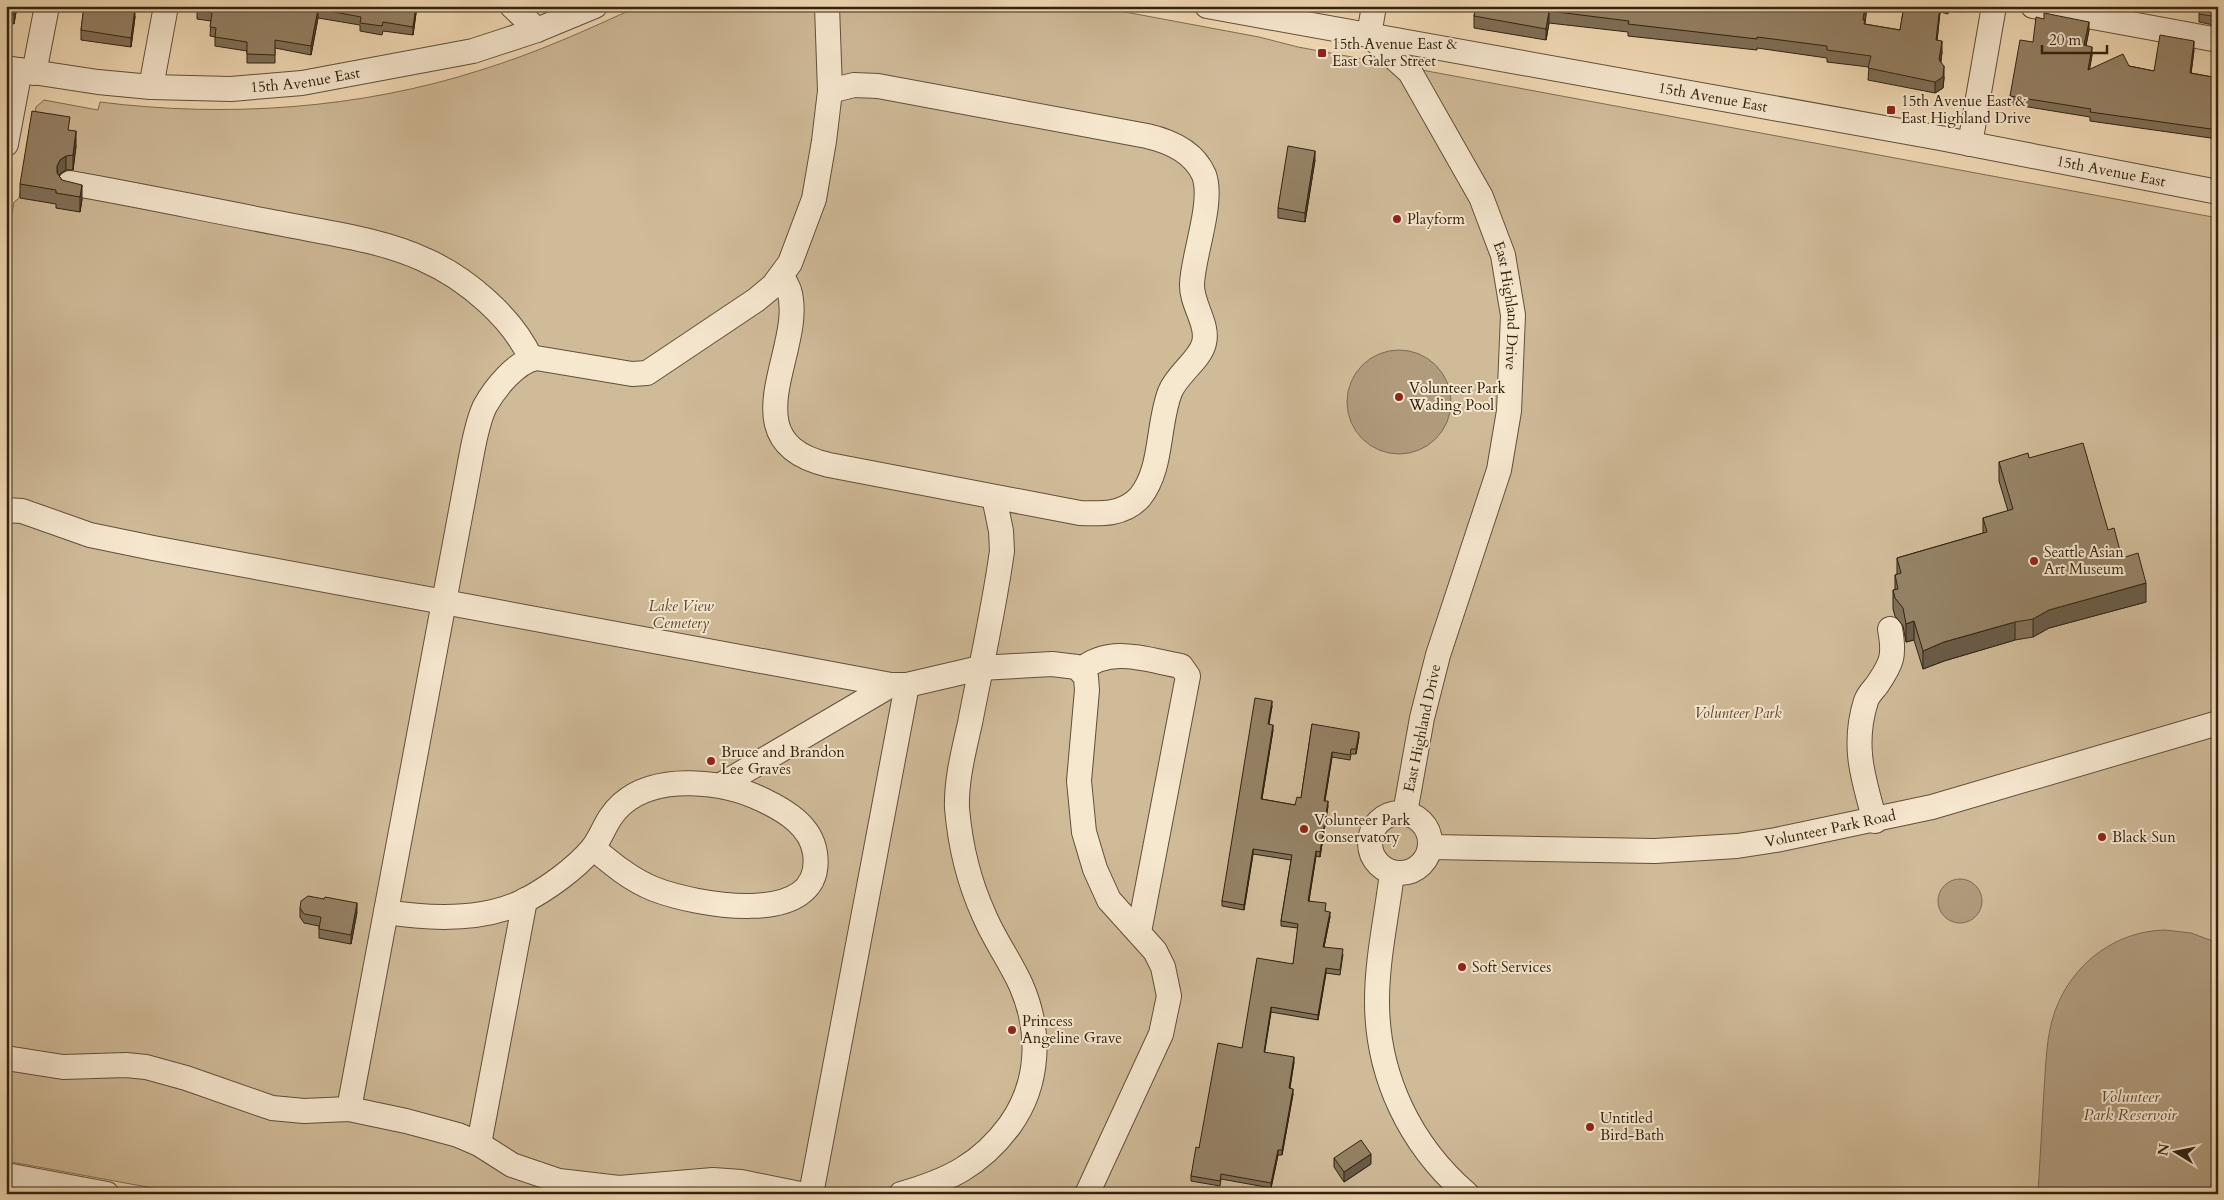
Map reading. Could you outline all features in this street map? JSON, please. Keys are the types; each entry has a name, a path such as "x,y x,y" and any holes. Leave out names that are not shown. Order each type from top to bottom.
{"street":[{"path":"6,144 20,70 46,6"},
{"path":"151,87 166,6"},
{"path":"512,6 538,30"},
{"name":"15th Avenue East","path":"20,70 151,87 231,89 302,83 473,51 538,30 595,6"},
{"path":"350,1109 473,447 481,415 485,406 501,384 531,359 547,358 632,374 647,373 756,300 782,276 790,263 814,199 824,142 830,91 827,6"},
{"name":"15th Avenue East","path":"1207,6 1970,144 2218,192"},
{"path":"1369,35 1374,6"},
{"path":"1970,144 1994,6"},
{"path":"2033,6 2218,40"},
{"name":"East Highland Drive","path":"1369,35 1410,72 1481,197 1503,255 1513,315 1509,411 1499,470 1436,661 1422,718 1405,813"},
{"path":"782,276 789,290 790,315 777,387 775,412 779,430 790,447 798,453 816,462 994,497 1100,514 1117,511 1134,503 1149,484 1169,394 1181,373 1200,350 1204,340 1204,328 1194,304 1191,289 1206,206 1204,176 1196,164 1179,147 1146,136 878,86 854,85 830,91"},
{"path":"70,183 325,233 413,254 441,268 489,304 520,338 531,359"},
{"path":"901,1194 950,1178 977,1160 996,1144 1021,1108 1034,1066 1034,1032 1028,1003 979,904 968,870 959,819 958,784 1002,551 1001,531 994,497"},
{"path":"6,510 22,510 62,526 104,538 899,685"},
{"path":"1875,820 1858,751 1861,721 1867,698 1891,665 1894,650 1890,629"},
{"path":"1081,670 1098,658 1116,655 1181,666 1188,676 1139,932"},
{"path":"721,785 899,685 980,668 1052,664 1072,665 1081,670 1086,677 1087,690 1079,781 1084,832 1095,869 1109,900 1155,951 1163,967 1169,988 1167,1013 1161,1034 1087,1194"},
{"path":"811,1194 899,685"},
{"name":"Volunteer Park Road","path":"1431,847 1655,851 1737,846 1875,820 1940,805 2218,723"},
{"path":"386,912 414,916 472,915 509,907 525,900 573,867 593,848 605,823 623,803 635,795 688,783 721,785 747,792 779,807 802,826 809,836 815,861 811,880 801,892 774,903 742,908 702,903 670,895 639,882 593,848"},
{"name":"East Highland Drive","path":"1392,873 1376,861 1370,839 1377,823 1385,816 1394,813 1405,813 1422,821 1430,838 1431,847"},
{"path":"1431,847 1428,857 1413,871 1392,873 1378,972 1377,1000 1383,1055 1390,1082 1413,1132 1446,1175 1467,1194"},
{"path":"479,1144 525,900"},
{"path":"6,1058 62,1067 126,1065 146,1067 186,1078 272,1108 304,1111 350,1109 439,1129 479,1144 512,1165 559,1181 619,1188 713,1180 741,1182 800,1194"},
{"path":"6,1175 107,1194"}],"green space":[{"path":"639,6 1093,6 1259,37 1298,47 2218,218 2218,1194 185,1194 6,1161 6,249 14,202 19,198 36,107 44,100 98,110 100,102 148,107 244,109 292,107 388,94 481,70 522,56 561,41"}],"water":[{"name":"Volunteer Park Wading Pool","path":"1399,350 1419,354 1428,358 1436,365 1443,373 1447,382 1451,402 1447,422 1443,431 1436,439 1428,446 1419,450 1399,454 1379,450 1370,446 1362,439 1355,431 1351,422 1347,402 1351,382 1355,373 1362,365 1370,358 1379,354"},
{"path":"1960,879 1972,883 1978,889 1982,901 1978,913 1972,919 1960,923 1948,919 1942,913 1938,901 1942,889 1948,883"},
{"name":"Volunteer Park Reservoir","path":"2165,930 2191,933 2218,943 2218,1194 2038,1194 2048,1040 2055,1011 2063,994 2072,979 2098,953 2129,936"}],"building":[{"path":"6,6 15,6 14,14 6,13"},
{"path":"84,6 129,6 135,8 131,38 81,30"},
{"path":"198,6 416,6 413,27 383,22 382,26 360,23 361,17 318,9 311,46 275,40 275,55 247,54 247,42 215,37 216,28 210,27 212,13 197,10"},
{"path":"1476,6 1865,6 1864,24 1900,30 1904,6 1940,6 1936,40 1942,41 1939,60 1944,66 1943,77 1935,82 1868,68 1871,56 1827,50 1827,46 1628,24 1629,21 1549,11 1546,29 1474,16"},
{"path":"2200,6 2218,6 2218,17 2199,14"},
{"path":"2044,13 2089,22 2084,45 2092,47 2088,70 2123,54 2129,66 2154,71 2160,35 2194,41 2190,73 2218,78 2218,130 2090,112 2091,109 2010,96 2020,40 2033,42 2036,17 2044,19"},
{"path":"32,111 70,117 68,130 76,131 73,155 66,156 60,160 57,166 57,173 62,180 82,185 80,197 56,193 56,190 20,184"},
{"path":"1288,146 1315,151 1305,213 1278,208"},
{"name":"Seattle Asian Art Museum","path":"2083,443 2108,530 2114,528 2122,558 2138,553 2146,583 2049,610 2033,619 2015,622 1944,642 1923,651 1914,621 1906,624 1903,608 1895,598 1893,590 1898,589 1895,575 1901,573 1897,558 1987,532 1983,518 2013,509 1999,462 2028,453 2029,458"},
{"path":"1255,698 1272,701 1268,724 1273,725 1261,799 1295,805 1297,797 1301,798 1312,724 1359,732 1356,749 1351,749 1350,755 1332,752 1324,801 1328,801 1320,852 1316,851 1308,901 1326,903 1325,911 1330,912 1323,947 1343,949 1340,970 1326,968 1318,1015 1271,1007 1264,1052 1294,1057 1289,1088 1293,1089 1282,1150 1278,1150 1271,1183 1221,1174 1220,1181 1191,1176 1196,1147 1199,1148 1218,1043 1242,1048 1257,958 1293,964 1298,924 1281,921 1292,855 1253,849 1244,905 1222,901"},
{"path":"308,896 357,903 351,935 319,929 321,917 304,914 300,908 301,901"},
{"path":"1361,1140 1371,1154 1344,1172 1334,1158"},
{"path":"6,1189 19,1192 19,1194 6,1194"}],"place":[{"name":"15th Avenue East & East Galer Street","path":"1322,53"},
{"name":"15th Avenue East & East Highland Drive","path":"1891,110"},
{"name":"Playform","path":"1397,219"},
{"name":"Volunteer Park Wading Pool","path":"1399,397"},
{"name":"Seattle Asian Art Museum","path":"2034,561"},
{"name":"Bruce and Brandon Lee Graves","path":"711,761"},
{"name":"Volunteer Park Conservatory","path":"1304,829"},
{"name":"Black Sun","path":"2102,837"},
{"name":"Soft Services","path":"1462,967"},
{"name":"Princess Angeline Grave","path":"1012,1030"},
{"name":"Untitled Bird-Bath","path":"1590,1127"}],"park label":[{"name":"Lake View Cemetery","path":"681,614"},
{"name":"Volunteer Park","path":"1738,713"}]}
